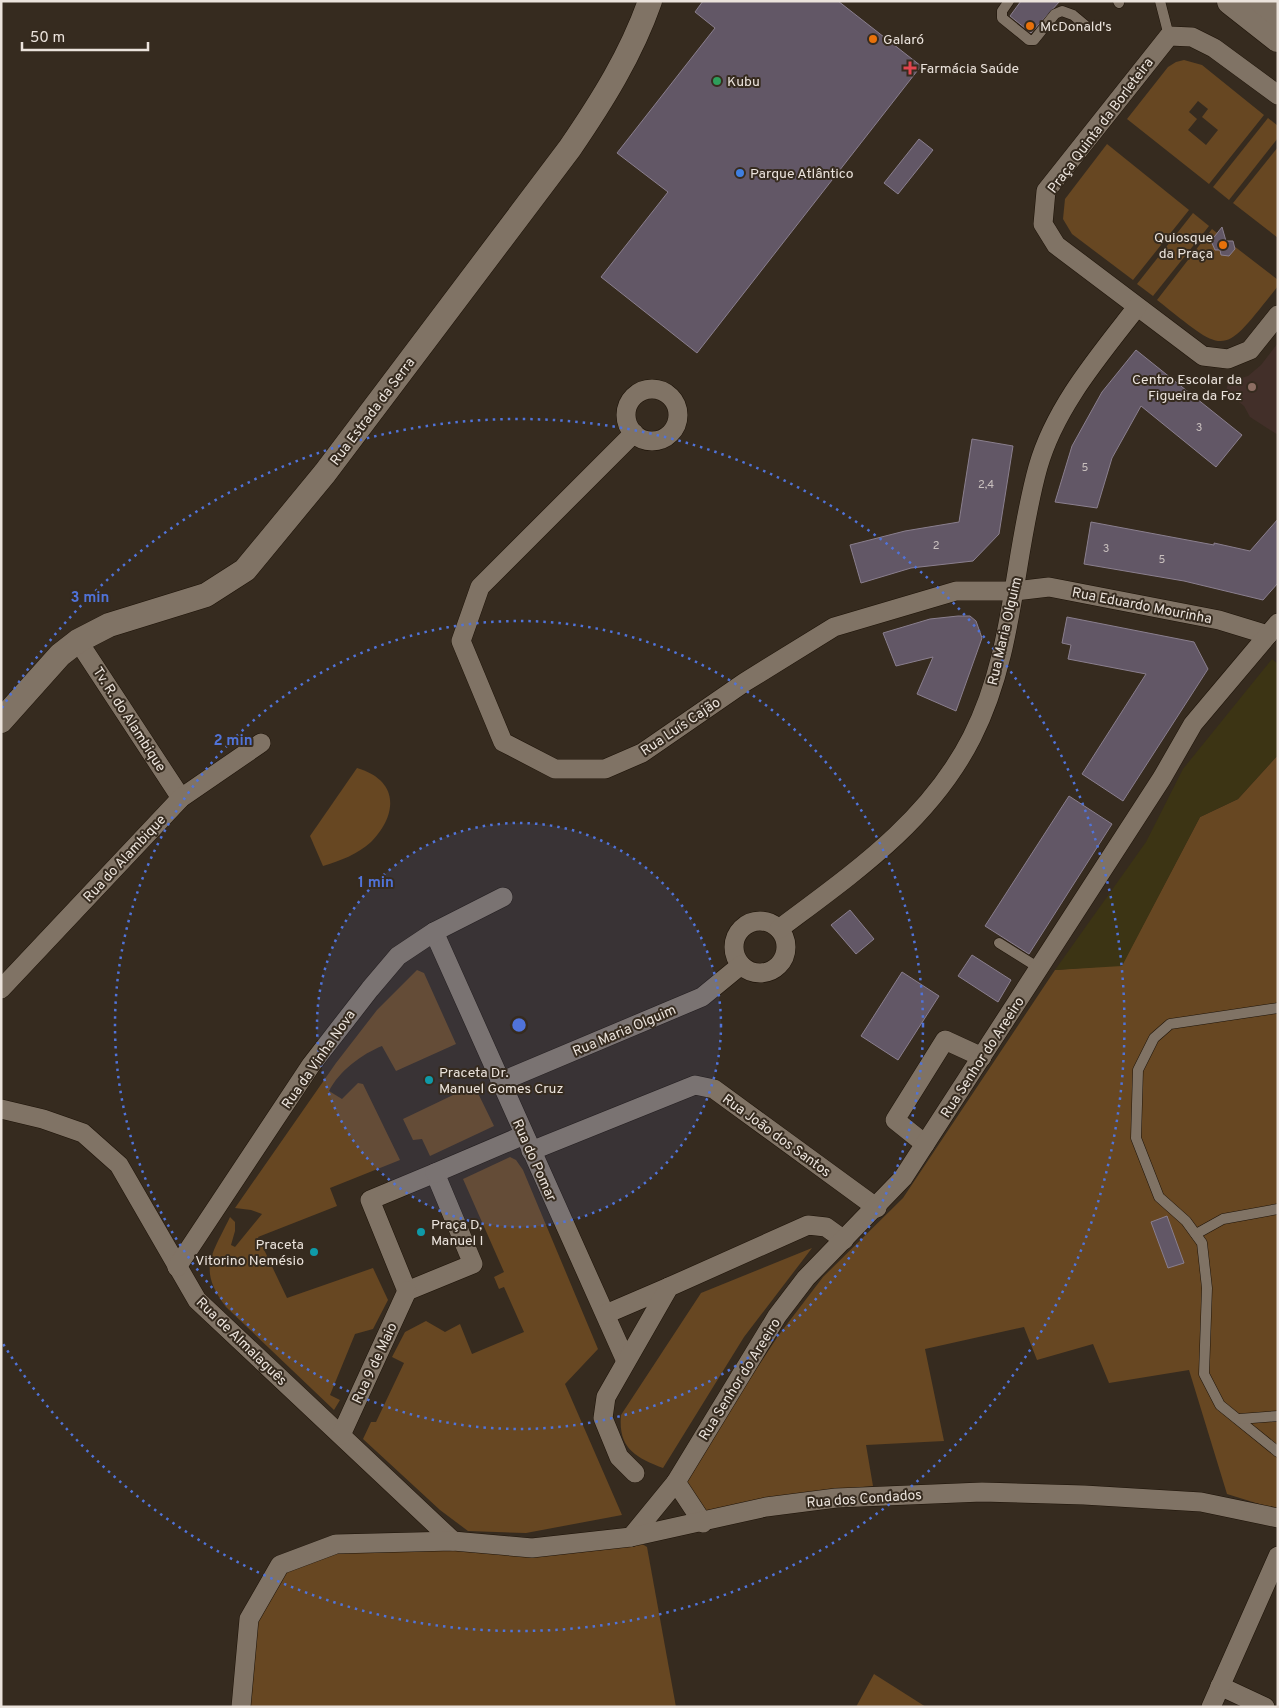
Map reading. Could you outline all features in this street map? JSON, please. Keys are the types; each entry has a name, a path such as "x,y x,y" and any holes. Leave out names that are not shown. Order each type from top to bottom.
{"main road":[{"path":"1231,1 1278,38"},
{"path":"1264,1 1278,12"}],"street":[{"name":"Rua Estrada da Serra","path":"1,720 60,655 78,641 109,625 206,595 245,570 325,473 570,148 606,95 638,34 650,1"},
{"path":"1169,36 1192,37 1214,48 1278,95"},
{"name":"Praça Quinta da Borleteira","path":"1169,36 1046,191 1043,224 1056,245 1203,356 1228,359 1250,350 1278,315"},
{"name":"Rua Maria Olguim","path":"779,930 880,852 936,794 972,738 995,683 1015,591 1025,523 1039,465 1061,412 1136,307"},
{"name":"Rua Luís Cajão","path":"634,433 480,587 461,641 503,742 555,769 605,769 642,753 745,682 834,627 956,591 1015,591"},
{"name":"Rua Eduardo Mourinha","path":"1015,591 1049,587 1273,629"},
{"name":"Rua Senhor do Areeiro","path":"631,1537 676,1482 777,1316 806,1278 877,1208 903,1178 1162,778 1193,724 1273,629"},
{"name":"Tv. R. do Alambique","path":"78,641 181,798"},
{"name":"Rua do Alambique","path":"1,989 181,798 261,743"},
{"name":"Rua da Vinha Nova","path":"176,1267 311,1066 361,999 398,956 434,932 502,897"},
{"path":"760,921 770,924 779,930 784,938 786,948 784,958 778,966 769,972 759,973 749,971 741,965 736,957 734,947 736,937 742,928 750,923 760,921"},
{"name":"Rua do Pomar","path":"434,932 625,1360"},
{"name":"Rua Maria Olguim","path":"500,1082 702,997 741,965"},
{"path":"925,1144 895,1120 917,1083 945,1040 982,1056"},
{"name":"Rua João dos Santos","path":"407,1291 370,1200 435,1173 695,1085 714,1089 877,1208"},
{"name":"Rua de Almalaguês","path":"1,1109 43,1119 83,1133 119,1165 176,1267 197,1300 453,1541"},
{"path":"407,1291 473,1264 435,1173"},
{"path":"606,1314 808,1225 826,1227 844,1240"},
{"path":"635,1472 619,1457 603,1418 606,1397 625,1360 669,1287"},
{"name":"Rua 9 de Maio","path":"341,1435 407,1291"},
{"path":"676,1482 703,1523"},
{"name":"Rua dos Condados","path":"241,1707 249,1618 280,1565 336,1544 453,1541 532,1548 631,1537 703,1523 766,1507 836,1498 982,1492 1084,1495 1201,1502 1278,1518"},
{"path":"1211,1707 1278,1556"},
{"path":"1220,1686 1265,1707"}],"lane":[{"path":"1009,1 1002,11 1002,18 1029,40 1034,40 1056,14 1062,12 1073,15 1085,25"},
{"path":"1160,1 1169,36"},
{"path":"999,943 1039,968"},
{"path":"1278,1008 1170,1024 1154,1038 1138,1070 1136,1138 1159,1197 1186,1221 1202,1243 1207,1288 1204,1374 1220,1405 1278,1452"},
{"path":"1196,1234 1223,1218 1278,1209"},
{"path":"1239,1419 1278,1416"}],"shaded area":[{"path":"1184,60 1202,65 1264,115 1209,184 1127,119 1168,67","holes":["1198,101 1208,109 1202,117 1218,130 1206,145 1188,130 1197,119 1189,112"]},
{"path":"1268,118 1278,126 1278,138 1229,200 1213,187"},
{"path":"1107,144 1189,210 1133,280 1072,234 1063,219 1065,199"},
{"path":"1278,147 1278,238 1233,203"},
{"path":"1193,213 1209,226 1153,296 1137,284"},
{"path":"1212,229 1278,280 1278,286 1245,326 1233,337 1223,341 1211,339 1198,332 1157,300"},
{"name":"Centro Escolar da Figueira da Foz","path":"1278,343 1278,435 1250,417 1244,406 1226,392 1228,382 1248,376 1261,365"},
{"path":"1278,755 1278,1510 1227,1494 1189,1370 1109,1383 1093,1344 1037,1360 1024,1327 925,1349 944,1441 866,1445 873,1486 813,1492 707,1515 685,1479 778,1336 823,1277 903,1198 1055,970 1122,965 1200,817 1238,799"},
{"path":"357,768 371,773 387,789 390,809 380,831 371,842 348,857 323,866 310,836"},
{"path":"417,970 424,973 456,1044 396,1071 382,1046 352,1064 329,1091 342,1099 358,1083 363,1084 400,1160 330,1188 337,1206 258,1237 287,1298 373,1268 388,1300 373,1329 355,1334 330,1395 340,1400 334,1410 226,1307 217,1294 212,1282 210,1262 230,1217 235,1222 235,1231 231,1245 235,1247 262,1214 251,1210 235,1208 336,1063 377,1010"},
{"path":"474,1085 494,1126 430,1156 422,1139 413,1140 403,1119"},
{"path":"510,1157 516,1160 523,1170 598,1349 565,1384 622,1515 526,1533 468,1531 440,1510 363,1439 371,1422 376,1422 404,1363 392,1357 405,1332 426,1321 445,1332 460,1324 472,1354 524,1332 504,1287 499,1289 494,1277 504,1272 463,1179"},
{"path":"812,1248 744,1337 663,1468 644,1460 630,1450 622,1436 621,1415 701,1293"},
{"path":"631,1537 647,1547 676,1707 241,1707 249,1619 280,1565 336,1544"},
{"path":"874,1674 926,1707 856,1707"}],"sand":[{"path":"1272,659 1278,664 1278,755 1238,799 1200,817 1122,966 1055,970 1146,842 1183,769"}],"building":[{"name":"Parque Atlântico","path":"703,1 838,1 921,66 697,353 601,277 668,192 617,153 715,28 695,12"},
{"name":"McDonald's","path":"1021,1 1060,1 1031,33 1010,16"},
{"path":"919,139 933,150 898,194 884,183"},
{"name":"Quiosque da Praça","path":"1222,227 1226,241 1233,241 1235,249 1229,256 1221,255 1220,250 1215,250 1211,241"},
{"path":"1136,350 1242,435 1216,467 1141,406 1112,458 1097,508 1055,502 1072,446 1102,392"},
{"path":"972,439 1013,446 999,534 973,561 911,568 861,583 850,545 905,531 959,522"},
{"path":"1278,519 1278,583 1263,600 1184,581 1084,564 1091,522 1250,551"},
{"path":"970,616 976,621 982,638 956,711 917,694 933,657 896,666 883,633 930,619"},
{"path":"1067,617 1194,642 1208,669 1123,801 1082,774 1146,674 1068,659 1071,645 1062,643"},
{"path":"1069,796 1112,824 1029,954 985,926"},
{"path":"850,910 874,939 856,954 831,925"},
{"path":"972,955 1011,980 998,1002 958,976"},
{"path":"902,972 939,996 898,1060 861,1036"},
{"path":"1167,1216 1184,1263 1168,1268 1151,1222"}],"place":[{"name":"McDonald's","path":"1030,26"},
{"name":"Galaró","path":"873,39"},
{"name":"Farmácia Saúde","path":"910,68"},
{"name":"Kubu","path":"717,81"},
{"name":"Parque Atlântico","path":"740,173"},
{"name":"Quiosque da Praça","path":"1223,245"},
{"name":"Centro Escolar da Figueira da Foz","path":"1252,387"},
{"name":"Praceta Dr. Manuel Gomes Cruz","path":"429,1080"},
{"name":"Praça D, Manuel I","path":"421,1232"},
{"name":"Praceta Vitorino Nemésio","path":"314,1252"}]}
